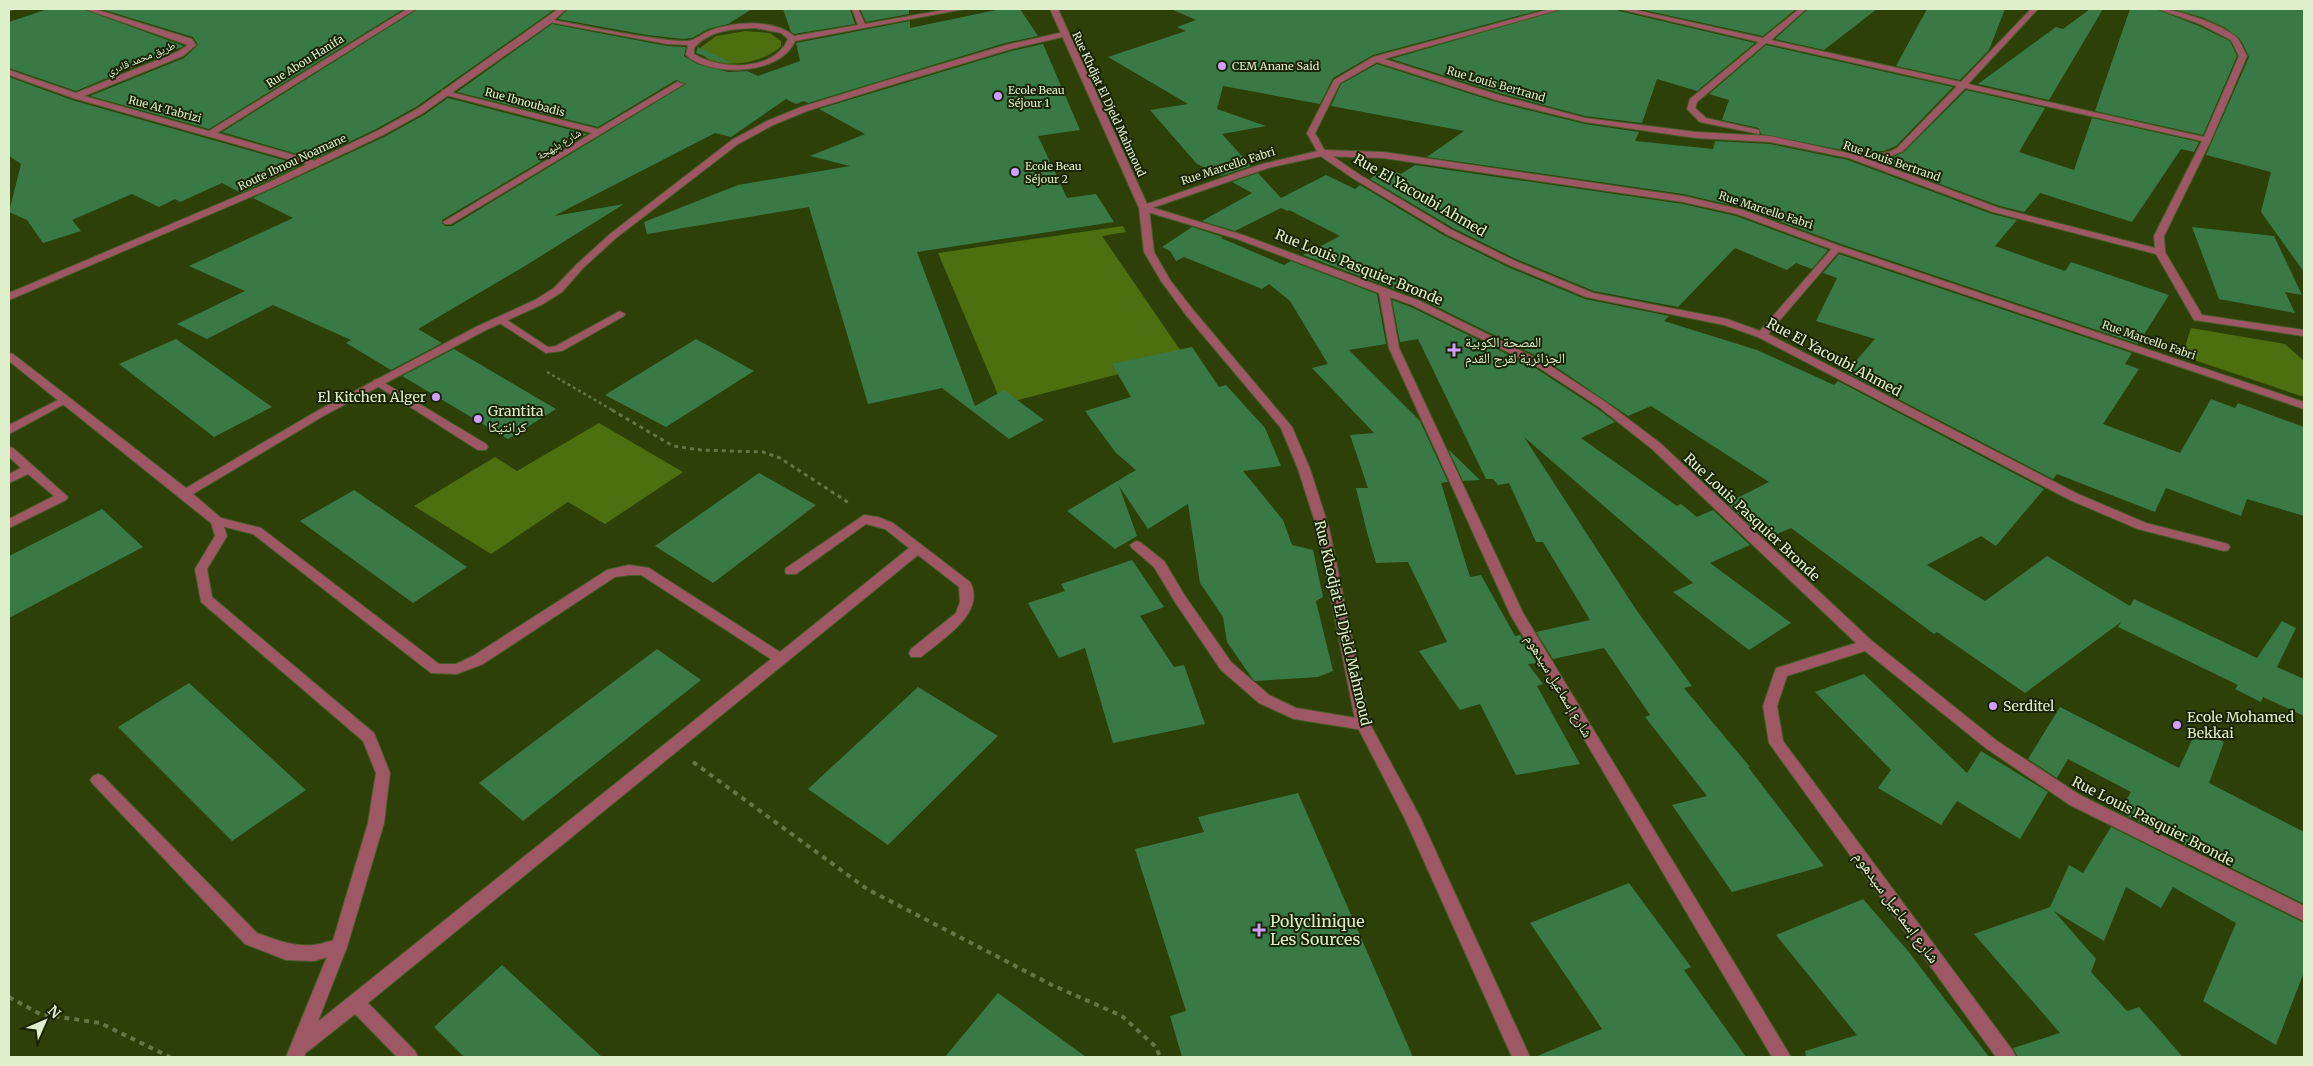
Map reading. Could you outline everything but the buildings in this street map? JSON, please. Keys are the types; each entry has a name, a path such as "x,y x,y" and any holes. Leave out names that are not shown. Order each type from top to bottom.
{"street":[{"name":"طريق محمد قادري","path":"76,96 180,54 192,46 189,42 182,39 88,9"},
{"name":"Rue Abou Hanifa","path":"211,133 412,9"},
{"name":"Route Ibnou Noamane","path":"9,297 316,164 380,133 420,111 548,21 562,9"},
{"path":"855,9 863,27"},
{"path":"792,39 960,9"},
{"name":"Rue Khdjat El Djeld Mahmoud","path":"1054,9 1144,208"},
{"path":"1322,153 1312,134 1337,82 1376,59 1557,9"},
{"path":"1623,9 2207,140"},
{"path":"1803,9 1762,41 1693,101 1691,109 1703,120 1872,157 1893,156 1912,139 2034,9"},
{"path":"2162,9 2203,22"},
{"path":"2176,9 2234,39 2242,56 2207,140 2159,236 2160,252 2198,318 2304,333"},
{"path":"548,21 667,42 693,43"},
{"path":"755,26 783,31 792,39 791,47 772,60 736,68 718,67 696,61 690,55 690,48 693,43 701,37 720,30 755,26"},
{"path":"185,494 378,382 539,302 558,290 580,266 613,236 735,142 770,123 888,83 1009,47 1064,34"},
{"name":"Rue Louis Bertrand","path":"1376,59 1499,98 1585,120 1696,135 1770,139 1851,156 1996,210 2160,252"},
{"name":"Rue At Tabrizi","path":"9,72 76,96 316,164"},
{"name":"شارع بلبهجة","path":"448,222 680,84"},
{"name":"Rue Ibnoubadis","path":"445,92 600,132"},
{"name":"Rue Marcello Fabri","path":"1144,208 1265,166 1322,153 1359,152 1691,200 1740,212 1837,248 2304,406"},
{"name":"Rue El Yacoubi Ahmed","path":"1322,153 1357,177 1448,232 1559,284 1590,295 1727,322 1762,335 2074,497 2142,526 2224,547"},
{"name":"Rue Louis Pasquier Bronde","path":"1144,208 1240,237 1416,303 1542,366 1603,405 1656,446 1866,645 1992,745 2075,800 2304,914"},
{"name":"Rue Khodjat El Djeld Mahmoud","path":"1144,208 1148,252 1166,281 1190,313 1286,427 1304,469 1323,528 1363,724 1412,817 1521,1057"},
{"path":"1762,335 1837,248"},
{"name":"شارع إسماعيل سيدهوم","path":"1384,292 1394,348 1516,614 1782,1057"},
{"path":"500,320 546,350 558,348 620,314"},
{"path":"9,356 185,494 217,522 257,531 436,669 457,669 478,660 612,573 629,570 644,571 781,659"},
{"path":"378,382 482,447"},
{"path":"9,430 64,400"},
{"path":"9,451 62,497 9,524"},
{"path":"9,479 28,469"},
{"path":"791,571 864,519 878,521 889,526 965,585 967,602 962,616 916,653"},
{"path":"217,522 221,536 201,569 206,599 369,737 383,773 376,823 339,947 298,1051"},
{"path":"1136,545 1159,564 1180,599 1226,666 1264,699 1294,713 1363,724"},
{"path":"298,1051 354,1002 918,548"},
{"name":"شارع إسماعيل سيدهوم","path":"1866,645 1781,672 1770,706 1776,743 2007,1057"},
{"path":"98,780 250,939 286,952 314,953 339,947"},
{"path":"354,1002 409,1057"}],"path":[{"path":"546,350 545,371 559,381 673,446 701,450 763,452 780,458 878,521"},
{"path":"672,746 867,890 1052,985 1122,1016 1156,1046 1160,1057"},
{"path":"9,997 40,1014 100,1023 170,1057"}],"green space":[{"path":"745,31 770,33 781,41 781,46 774,52 753,61 728,64 707,58 700,52 701,47 716,36"},
{"path":"1123,226 1126,232 1102,236 1185,357 1002,404 938,253"},
{"path":"2191,328 2285,344 2304,361 2304,397 2182,356"},
{"path":"599,423 683,472 605,524 568,502 491,554 414,506 495,457 517,471"}],"place":[{"name":"CEM Anane Said","path":"1222,66"},
{"name":"Ecole Beau Séjour 1","path":"998,96"},
{"name":"Ecole Beau Séjour 2","path":"1015,172"},
{"name":"المصحة الكوبية الجزائرية لقرح القدم","path":"1454,350"},
{"name":"El Kitchen Alger","path":"436,397"},
{"name":"Grantita كرانتيكا","path":"478,419"},
{"name":"Serditel","path":"1993,706"},
{"name":"Ecole Mohamed Bekkai","path":"2177,725"},
{"name":"Polyclinique Les Sources","path":"1259,930"}]}
